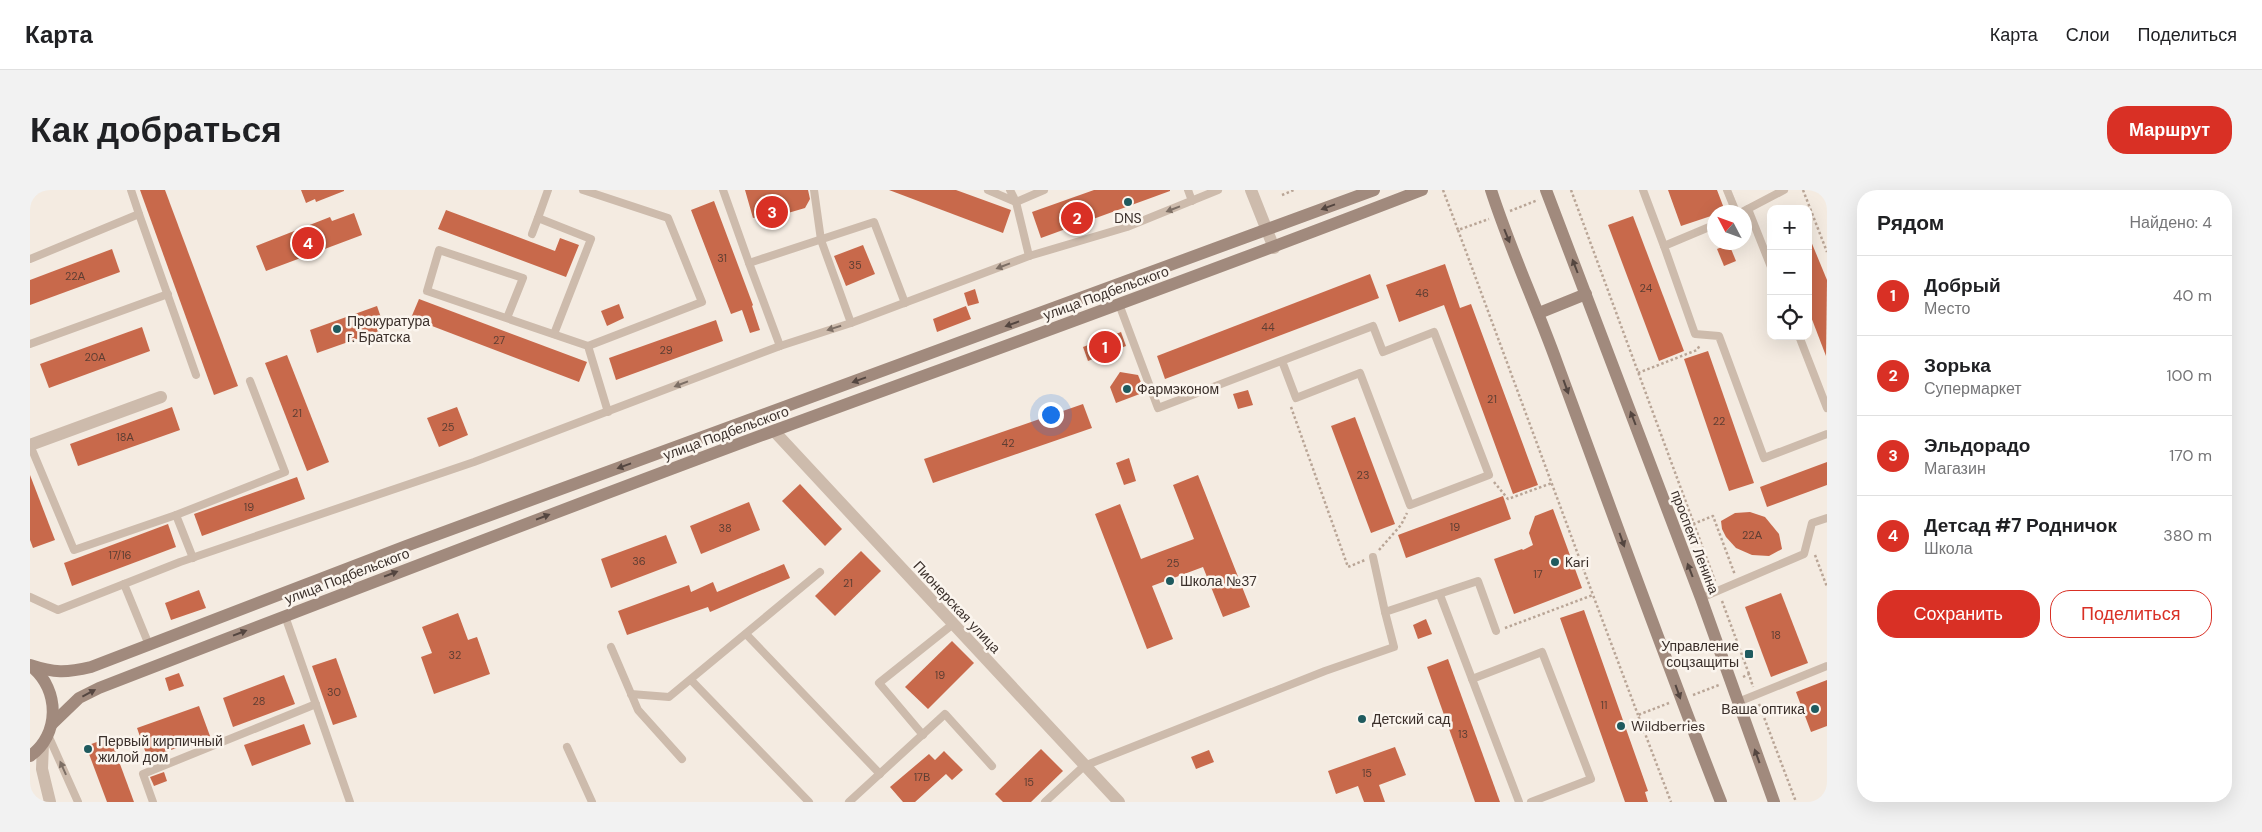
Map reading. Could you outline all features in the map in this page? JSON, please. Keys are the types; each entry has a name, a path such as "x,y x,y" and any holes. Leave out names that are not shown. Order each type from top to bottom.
{"main road":[{"name":"улица Подбельского","path":"30,665 54,672 69,672 91,667 406,546 1374,190"},
{"name":"улица Подбельского","path":"30,756 79,698 98,688 654,476 1274,248 1422,190"},
{"path":"1491,190 1499,216 1539,313 1680,699 1721,802"},
{"name":"проспект Ленина","path":"1547,193 1701,598 1774,802"},
{"path":"1539,313 1586,294"},
{"path":"648,458 654,476"},
{"path":"30,665 44,680 50,691 54,714 48,734"}],"street":[{"path":"1251,190 1274,248"},
{"path":"30,445 161,397"},
{"name":"Пионерская улица","path":"774,431 1119,802"},
{"path":"48,734 42,769 50,802"}],"lane":[{"path":"131,190 196,375"},
{"path":"532,234 548,190"},
{"path":"507,318 523,278 439,250 427,291 588,346 702,302 668,218 584,190"},
{"path":"723,190 780,346"},
{"path":"814,190 821,240 851,322"},
{"path":"988,190 1016,202 1044,190"},
{"path":"1010,190 1016,202 1030,256"},
{"path":"1188,190 1192,201"},
{"path":"30,597 58,610 193,558 412,485 780,346 905,303 1030,256 1126,226 1218,190"},
{"path":"1643,190 1695,334 1719,336 1764,458 1827,434"},
{"path":"1728,190 1733,205"},
{"path":"1752,207 1784,190"},
{"path":"30,259 139,214"},
{"path":"538,218 591,239 554,334"},
{"path":"749,263 874,222 905,303"},
{"path":"1752,226 1767,258"},
{"path":"1664,246 1707,228"},
{"path":"30,344 168,294"},
{"path":"1119,304 1158,408 1373,326 1383,352 1434,332 1489,475 1410,505 1360,373 1296,398 1282,361"},
{"path":"1800,340 1827,408"},
{"path":"588,346 608,412"},
{"path":"30,445 74,550 176,515 286,472 250,381"},
{"path":"176,515 193,558"},
{"path":"1701,598 1804,554 1812,523 1827,518"},
{"path":"1051,800 1084,766 1211,714 1325,671 1394,648 1373,557"},
{"path":"631,694 669,698 820,572"},
{"path":"1385,612 1478,581 1496,631"},
{"path":"124,584 149,645"},
{"path":"1440,595 1520,802"},
{"path":"285,616 350,802"},
{"path":"923,735 879,683 952,624"},
{"path":"746,634 880,774"},
{"path":"611,647 638,710 682,759"},
{"path":"1472,679 1542,652 1591,779 1530,802"},
{"path":"1738,702 1827,666"},
{"path":"691,680 809,802"},
{"path":"153,802 143,774 316,704"},
{"path":"849,802 945,714 992,766"},
{"path":"48,734 78,802"},
{"path":"567,747 592,802"}],"path":[{"path":"1282,195 1294,190"},
{"path":"1442,190 1671,802"},
{"path":"1570,190 1796,802"},
{"path":"1802,190 1827,252"},
{"path":"1458,230 1499,216 1547,193"},
{"path":"1638,373 1698,350 1705,335"},
{"path":"1296,398 1290,404 1348,567 1373,557 1401,525 1410,505"},
{"path":"1489,475 1508,499 1552,483"},
{"path":"1693,524 1713,516 1737,582"},
{"path":"1804,554 1814,554 1827,587"},
{"path":"1496,631 1593,595"},
{"path":"1638,715 1749,674"}],"building":[{"path":"140,190 165,190 238,386 214,395"},
{"path":"301,190 344,191 316,202 315,199 306,203"},
{"path":"745,190 808,190 810,199 805,208 771,218 775,212 753,218"},
{"path":"889,190 956,190 1011,210 1003,233"},
{"path":"1094,190 1170,191 1041,238 1032,212"},
{"path":"1668,190 1717,190 1723,205 1707,205 1707,217 1681,226"},
{"path":"714,201 753,305 760,330 750,333 742,310 731,314 691,210"},
{"path":"446,210 555,251 560,238 579,245 566,277 438,229"},
{"path":"354,213 362,235 266,271 256,246 330,217 332,221"},
{"path":"1633,216 1684,351 1659,361 1608,225"},
{"path":"1812,244 1827,280 1826,356 1812,319"},
{"path":"863,245 875,274 846,286 834,256"},
{"path":"112,249 120,272 30,305 30,280"},
{"path":"1717,250 1731,250 1736,261 1724,266"},
{"path":"1445,264 1460,308 1471,304 1538,485 1513,494 1444,305 1399,322 1386,285"},
{"path":"1370,274 1379,298 1165,379 1157,356"},
{"path":"975,289 979,303 968,306 964,293"},
{"path":"419,299 587,362 579,382 411,318"},
{"path":"619,304 624,318 607,326 601,311"},
{"path":"377,306 385,329 317,353 310,330"},
{"path":"966,306 971,319 937,332 933,319"},
{"path":"716,320 723,341 616,380 609,358"},
{"path":"142,327 150,351 49,388 40,364"},
{"path":"1121,332 1126,346 1088,361 1083,347"},
{"path":"1708,351 1754,483 1729,491 1684,359"},
{"path":"287,355 329,462 307,471 265,363"},
{"name":"Фармэконом","path":"1120,372 1138,375 1145,392 1116,403 1110,387"},
{"path":"1248,390 1253,405 1238,409 1233,394"},
{"path":"1083,404 1092,428 933,483 924,459"},
{"path":"172,407 180,430 78,466 70,444"},
{"path":"457,407 468,435 439,447 427,418"},
{"path":"1355,417 1395,524 1371,533 1331,426"},
{"path":"1129,458 1136,481 1124,485 1116,463"},
{"path":"1827,462 1827,485 1767,507 1760,487"},
{"path":"30,475 55,540 33,548 30,540"},
{"path":"1198,475 1250,607 1223,617 1203,567 1152,586 1173,639 1147,649 1095,514 1120,504 1141,559 1194,539 1173,485"},
{"path":"297,477 305,499 202,536 194,514"},
{"path":"800,484 842,529 825,546 782,501"},
{"path":"1503,496 1511,519 1406,558 1398,535"},
{"path":"749,502 760,530 701,554 690,526"},
{"path":"1553,509 1582,588 1514,614 1494,559 1533,545 1529,533 1535,516"},
{"path":"1750,512 1765,517 1779,534 1782,549 1769,556 1752,555 1736,548 1726,537 1721,521 1735,513"},
{"path":"168,524 176,547 72,586 64,563"},
{"path":"666,535 677,563 611,588 601,559"},
{"path":"861,551 881,571 835,616 815,596"},
{"path":"784,564 790,578 710,612 708,607 627,635 618,611 689,585 691,592 713,582 717,592"},
{"path":"199,590 206,608 171,620 165,603"},
{"path":"1781,593 1808,663 1771,677 1745,607"},
{"path":"1584,610 1648,791 1645,792 1648,802 1625,802 1560,618"},
{"path":"458,613 468,640 477,637 490,674 434,694 421,657 432,653 422,627"},
{"path":"1426,619 1432,634 1418,639 1413,625"},
{"path":"952,641 974,663 928,709 905,687"},
{"path":"336,658 357,717 333,725 312,666"},
{"path":"1448,659 1500,802 1475,802 1427,667"},
{"path":"179,673 184,686 169,691 165,678"},
{"path":"284,675 295,704 233,727 223,698"},
{"name":"Ваша оптика","path":"1827,680 1827,726 1811,732 1796,692"},
{"path":"199,706 210,736 157,755 160,761 150,765 137,728"},
{"path":"304,724 311,744 252,766 244,745"},
{"path":"110,737 134,802 107,802 86,746"},
{"path":"1395,747 1406,775 1379,785 1385,802 1364,802 1358,786 1336,794 1328,771"},
{"path":"1041,749 1063,771 1031,802 1003,802 995,794"},
{"path":"1209,750 1214,762 1196,769 1191,757"},
{"path":"944,751 963,770 952,780 946,774 915,802 903,802 890,787 929,754 935,760"},
{"path":"164,772 167,781 154,786 150,777"}],"place":[{"name":"DNS","path":"1128,202"},
{"name":"Эльдорадо","path":"772,212"},
{"name":"Зорька","path":"1077,218"},
{"name":"Детсад #7 Родничок","path":"308,243"},
{"name":"Прокуратура г. Братска","path":"337,329"},
{"name":"Добрый","path":"1105,347"},
{"name":"Фармэконом","path":"1127,389"},
{"name":"Kari","path":"1555,562"},
{"name":"Школа №37","path":"1170,581"},
{"name":"Управление соцзащиты","path":"1749,654"},
{"name":"Ваша оптика","path":"1815,709"},
{"name":"Детский сад","path":"1362,719"},
{"name":"Wildberries","path":"1621,726"},
{"name":"Первый кирпичный жилой дом","path":"88,749"}]}
